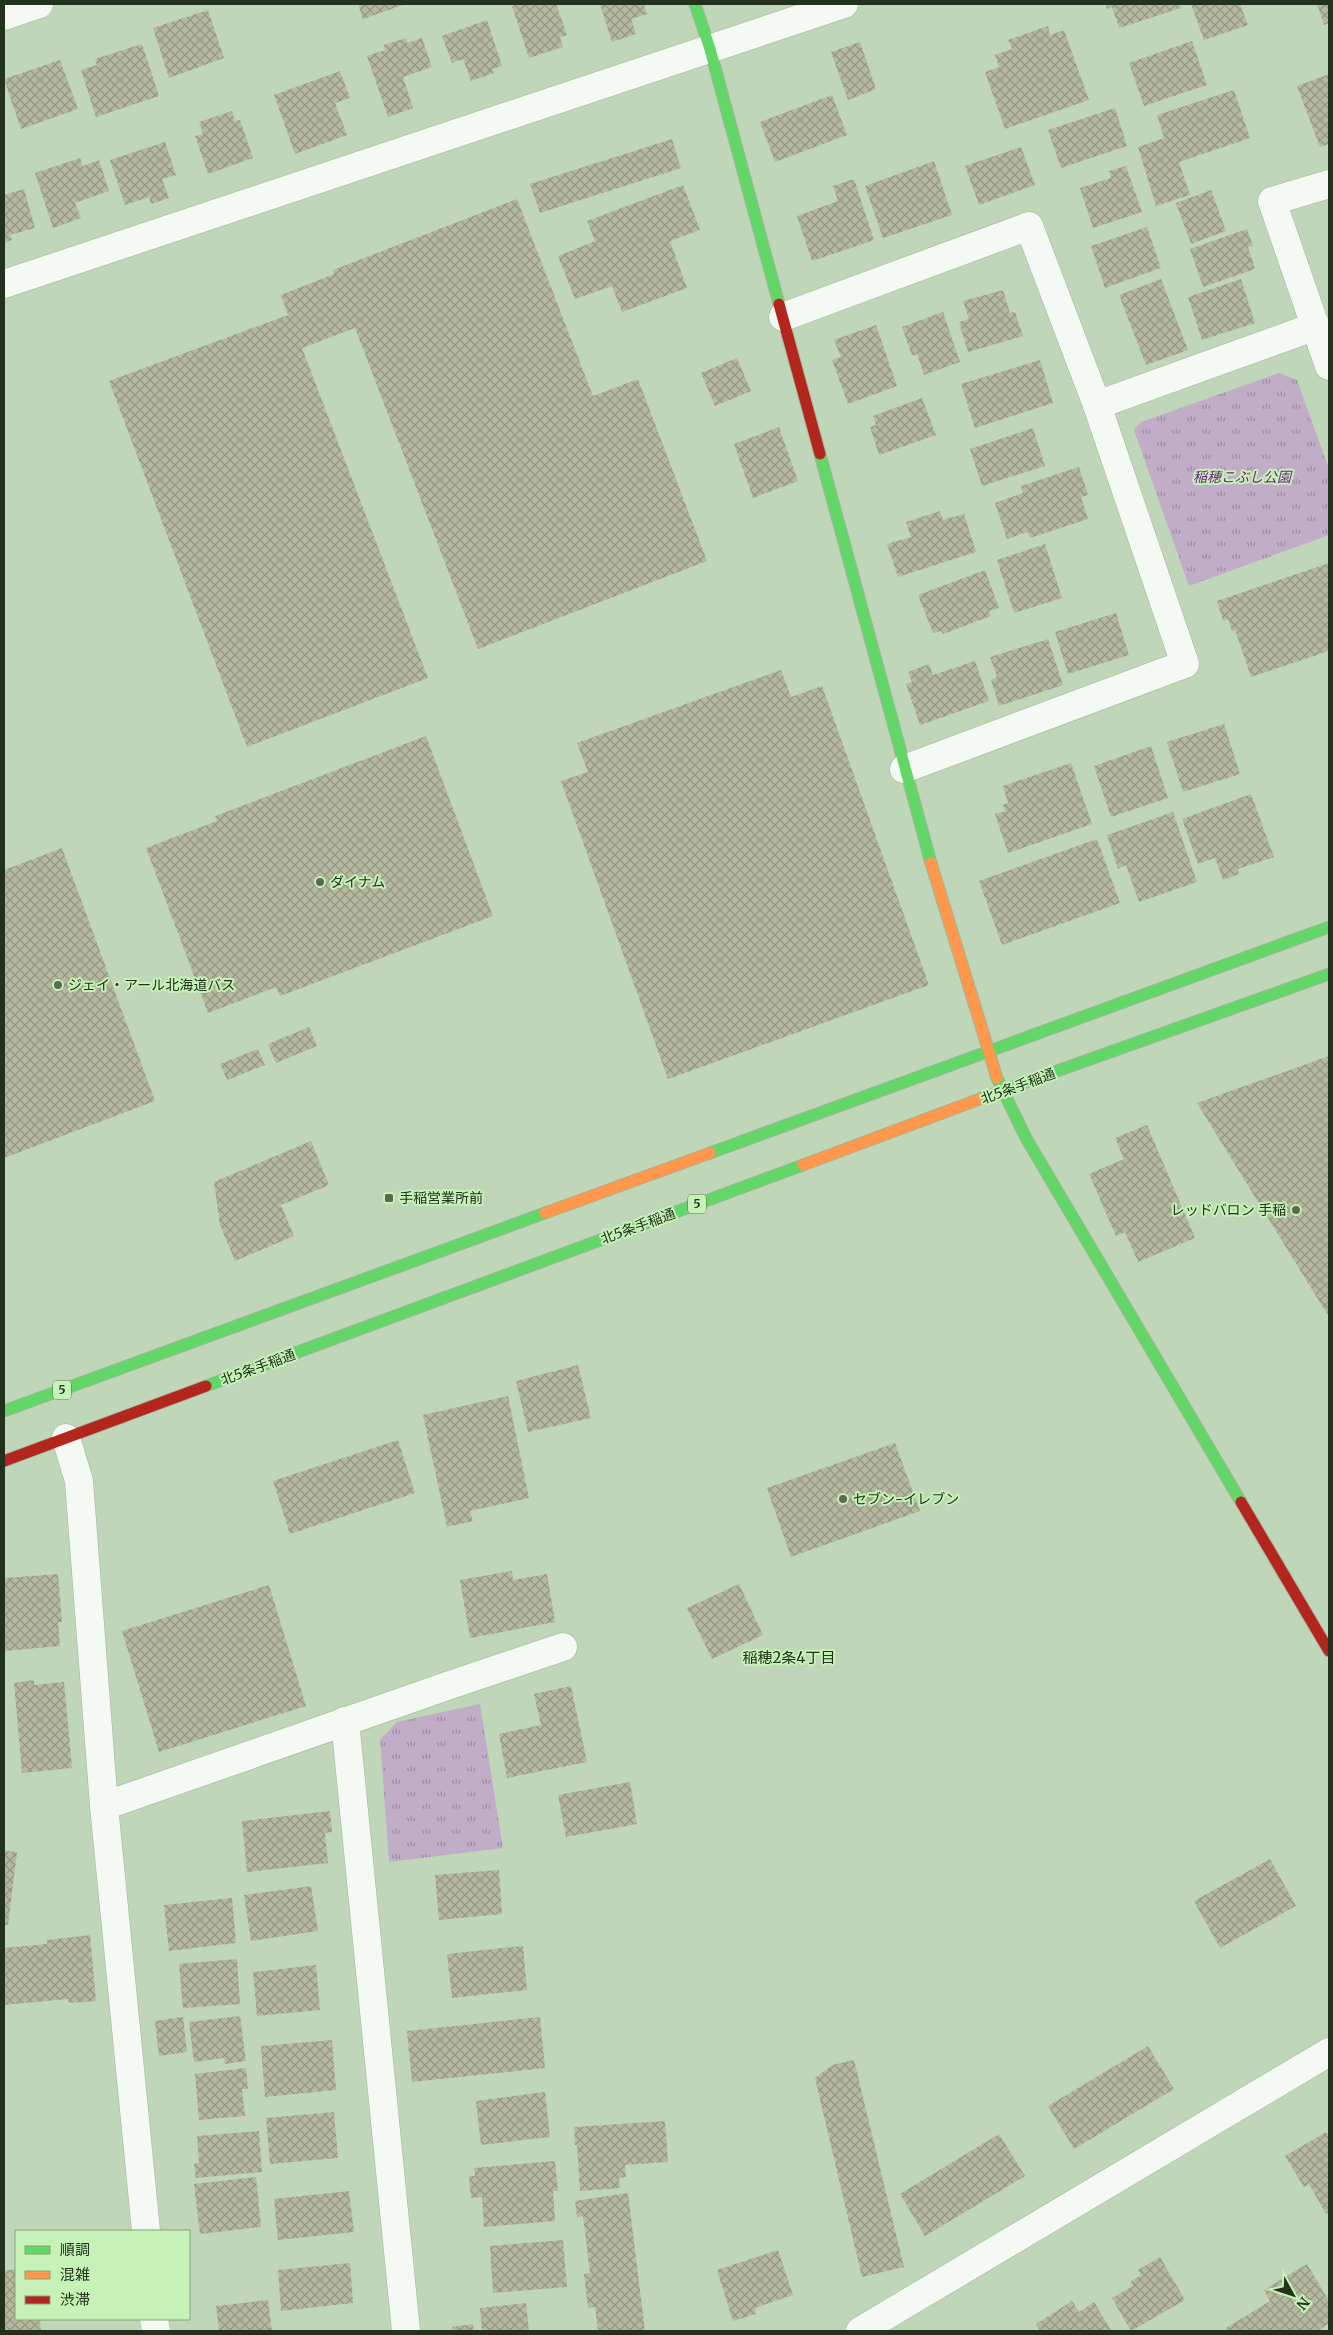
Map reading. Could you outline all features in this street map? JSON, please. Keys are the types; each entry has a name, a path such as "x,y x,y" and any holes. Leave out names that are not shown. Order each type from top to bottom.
{"main road":[{"path":"696,4 783,317 904,769 976,1007 987,1051 1001,1091 1026,1138 1329,1650"},
{"name":"5","path":"4,1411 1329,927"},
{"name":"北5条手稲通","path":"4,1461 1001,1091 1329,974"}],"street":[{"path":"4,16 39,4"},
{"path":"4,284 844,4"},
{"path":"1329,184 1272,201 1329,366"},
{"path":"783,317 1029,226 1097,405 1185,664 904,769"},
{"path":"1097,405 1316,326"},
{"path":"66,1438 79,1481 104,1806 146,2230"},
{"path":"104,1806 563,1647"},
{"path":"345,1722 406,2331"},
{"path":"874,2328 1329,2052"}],"green space":[{"name":"稲穂こぶし公園","path":"1279,373 1297,380 1329,469 1329,535 1189,586 1134,430 1141,422"},
{"path":"480,1704 503,1848 389,1862 380,1740 397,1722"}],"building":[{"path":"358,4 406,4 363,19"},
{"path":"519,4 556,4 567,35 560,37 563,47 529,58 512,6"},
{"path":"600,4 644,4 647,14 631,19 636,34 612,42"},
{"path":"1106,4 1180,4 1181,8 1119,28 1112,7 1107,9"},
{"path":"1191,4 1240,4 1248,25 1204,40"},
{"path":"1317,4 1329,4 1329,23 1324,25"},
{"path":"208,10 224,58 169,78 153,28"},
{"path":"487,20 502,66 492,69 494,73 471,81 463,59 452,63 442,36"},
{"path":"1048,26 1050,35 1064,30 1089,100 1005,129 985,72 999,67 995,55 1012,49 1008,40"},
{"path":"406,38 407,43 422,38 432,67 403,77 413,108 388,117 367,56 385,50 384,45"},
{"path":"1192,41 1207,85 1144,106 1129,63"},
{"path":"860,42 876,89 848,100 831,52"},
{"path":"142,44 159,96 96,117 81,70 97,65 95,59"},
{"path":"60,60 78,109 21,129 4,79"},
{"path":"340,71 350,98 335,103 347,135 295,154 274,95"},
{"path":"1329,74 1329,144 1320,147 1297,86"},
{"path":"1234,90 1250,138 1179,162 1190,195 1156,206 1138,147 1164,138 1157,115"},
{"path":"832,95 847,135 775,162 760,122"},
{"path":"1115,108 1127,146 1061,168 1048,130"},
{"path":"232,111 235,121 240,120 253,158 208,174 195,136 203,134 199,122"},
{"path":"672,139 681,168 540,213 530,184"},
{"path":"165,142 176,175 162,179 169,198 151,204 149,197 125,205 110,160"},
{"path":"1021,147 1035,185 979,205 965,166"},
{"path":"80,158 83,166 99,160 109,191 75,203 81,218 53,228 35,173"},
{"path":"934,161 952,215 883,238 865,186"},
{"path":"1126,166 1142,212 1093,228 1080,188 1111,178 1109,171"},
{"path":"854,179 874,240 812,261 797,216 838,201 833,186"},
{"path":"683,185 700,230 670,241 687,288 622,312 612,286 575,299 558,256 595,241 587,221"},
{"path":"24,189 35,228 10,235 12,240 4,243 4,195"},
{"path":"1211,190 1226,231 1191,244 1176,203"},
{"path":"517,199 593,396 638,379 707,561 478,649 355,328 302,348 428,678 247,747 109,381 288,315 281,295 334,274 333,270"},
{"path":"1147,227 1161,268 1105,288 1091,246"},
{"path":"1247,229 1253,246 1248,247 1255,269 1203,287 1190,249"},
{"path":"1161,279 1188,350 1146,365 1119,295"},
{"path":"1241,279 1255,323 1202,340 1188,297"},
{"path":"1003,290 1010,313 1015,312 1023,336 968,352 959,322 969,319 963,301"},
{"path":"943,312 960,362 924,375 917,354 912,356 902,327"},
{"path":"876,325 897,386 848,404 832,360 841,357 834,340"},
{"path":"737,358 751,391 715,406 701,373"},
{"path":"1040,360 1053,403 975,428 961,384"},
{"path":"922,398 936,435 879,455 870,427 876,425 873,416"},
{"path":"779,427 798,481 753,498 734,444"},
{"path":"1033,428 1045,466 982,486 970,449"},
{"path":"1079,467 1088,495 1081,497 1088,519 1030,538 1028,532 1007,539 995,503 1023,493 1021,486"},
{"path":"940,511 943,520 964,514 976,552 898,577 887,544 911,537 906,522"},
{"path":"1045,544 1062,598 1014,613 997,560"},
{"path":"1329,563 1329,651 1251,677 1235,630 1232,631 1228,619 1223,621 1217,601"},
{"path":"985,570 999,608 989,611 991,616 943,634 941,631 933,633 918,595"},
{"path":"1116,613 1129,655 1068,674 1055,632"},
{"path":"1048,639 1063,685 999,706 991,680 997,677 990,657"},
{"path":"975,661 989,701 920,725 906,684 912,682 908,672 929,664 933,675"},
{"path":"781,670 791,697 822,686 929,985 668,1079 561,781 588,772 577,743"},
{"path":"1224,724 1240,774 1183,792 1167,742"},
{"name":"ダイナム","path":"426,736 493,916 280,996 276,987 208,1013 146,848 217,821 215,816"},
{"path":"1151,746 1168,798 1111,817 1094,766"},
{"path":"1071,763 1092,824 1008,853 995,814 1005,811 1003,805 1008,803 1003,786"},
{"path":"1251,794 1274,857 1238,869 1239,874 1223,880 1215,858 1198,864 1182,819"},
{"path":"1173,812 1197,882 1139,902 1126,865 1118,869 1107,835"},
{"path":"1097,839 1120,903 1002,945 979,881"},
{"name":"ジェイ・アール北海道バス","path":"62,848 155,1101 4,1158 4,870"},
{"path":"309,1027 317,1046 276,1063 268,1044"},
{"path":"258,1049 265,1065 227,1080 220,1064"},
{"name":"レッドバロン 手稲","path":"1329,1056 1329,1317 1197,1103"},
{"path":"1147,1125 1195,1238 1138,1262 1125,1232 1116,1236 1089,1174 1124,1159 1115,1138"},
{"path":"311,1141 329,1185 281,1205 294,1236 235,1261 220,1225 214,1182"},
{"path":"578,1365 591,1418 528,1432 516,1381"},
{"path":"508,1396 529,1498 470,1511 473,1521 447,1527 423,1415"},
{"path":"398,1440 415,1493 290,1534 273,1481"},
{"name":"セブン-イレブン","path":"895,1443 920,1511 791,1557 767,1488"},
{"path":"512,1571 513,1580 547,1574 555,1622 470,1638 460,1580"},
{"path":"58,1574 62,1622 58,1622 60,1646 4,1651 4,1578"},
{"path":"739,1584 763,1635 712,1659 687,1608"},
{"path":"269,1585 306,1706 159,1752 122,1631"},
{"path":"34,1680 34,1685 64,1682 72,1768 22,1773 14,1683"},
{"path":"571,1686 587,1762 507,1778 499,1734 541,1725 534,1694"},
{"path":"630,1782 637,1824 566,1837 558,1795"},
{"path":"330,1811 332,1832 325,1833 328,1863 247,1872 242,1821"},
{"path":"4,1851 17,1852 8,1925 4,1925"},
{"path":"1270,1859 1296,1906 1220,1948 1194,1901"},
{"path":"499,1870 502,1914 439,1920 435,1875"},
{"path":"311,1886 318,1931 251,1941 244,1895"},
{"path":"232,1898 236,1943 169,1951 164,1905"},
{"path":"90,1935 96,2001 69,2003 68,1999 4,2005 4,1948 47,1944 47,1940"},
{"path":"523,1946 527,1990 452,1998 447,1954"},
{"path":"237,1959 240,2004 183,2008 179,1964"},
{"path":"316,1965 320,2010 257,2016 253,1972"},
{"path":"240,2016 246,2061 225,2064 224,2058 194,2062 189,2022"},
{"path":"183,2017 187,2052 159,2056 155,2021"},
{"path":"540,2017 545,2068 412,2082 407,2031"},
{"path":"332,2040 336,2090 265,2097 261,2046"},
{"path":"1148,2046 1174,2089 1074,2149 1048,2106"},
{"path":"854,2060 904,2267 862,2277 815,2078 832,2065"},
{"path":"246,2068 248,2089 242,2089 245,2116 199,2120 195,2074"},
{"path":"545,2092 550,2137 481,2145 476,2101"},
{"path":"334,2112 338,2158 270,2164 266,2118"},
{"path":"665,2121 668,2162 625,2165 626,2177 619,2178 620,2188 580,2191 574,2127"},
{"path":"259,2131 262,2172 196,2178 194,2164 199,2163 197,2136"},
{"path":"1326,2132 1329,2138 1329,2212 1326,2214 1309,2184 1304,2187 1285,2156"},
{"path":"999,2134 1025,2176 925,2236 900,2194"},
{"path":"555,2161 558,2191 553,2191 555,2221 484,2227 482,2197 471,2198 469,2176 475,2176 474,2168"},
{"path":"256,2177 261,2227 200,2234 194,2184"},
{"path":"349,2191 354,2232 278,2240 274,2199"},
{"path":"628,2193 645,2331 598,2331 595,2307 588,2308 584,2274 590,2273 583,2216 577,2217 575,2201"},
{"path":"563,2240 567,2287 493,2293 490,2246"},
{"path":"778,2250 793,2295 755,2308 756,2314 733,2321 717,2270"},
{"path":"1160,2257 1185,2300 1131,2331 1112,2298 1133,2286 1131,2281 1141,2275 1138,2270"},
{"path":"350,2263 353,2303 281,2311 278,2270"},
{"path":"1307,2264 1329,2301 1329,2323 1318,2331 1227,2331 1226,2328 1270,2301 1264,2290"},
{"path":"15,2269 15,2320 40,2320 41,2331 4,2331 4,2271"},
{"path":"268,2300 272,2331 219,2331 216,2306"},
{"path":"1072,2301 1079,2312 1094,2302 1111,2330 1040,2331 1036,2324"},
{"path":"526,2303 529,2331 482,2331 480,2308"},
{"path":"473,2324 474,2331 453,2331 452,2327"}],"traffic: fast":[{"path":"695,4 710,49 779,304"},
{"path":"820,454 931,863"},
{"path":"710,1153 1329,927"},
{"path":"1004,1090 1329,974"},
{"path":"997,1078 1026,1138 1241,1502"},
{"path":"206,1386 803,1165"},
{"path":"4,1411 545,1213"}],"traffic: slow":[{"path":"931,863 997,1078"},
{"path":"803,1165 1004,1090"},
{"path":"545,1213 710,1153"}],"traffic: jam":[{"path":"779,304 820,454"},
{"path":"4,1461 206,1386"},
{"path":"1241,1502 1329,1651"}],"place":[{"name":"ダイナム","path":"320,882"},
{"name":"ジェイ・アール北海道バス","path":"58,985"},
{"name":"手稲営業所前","path":"389,1198"},
{"name":"レッドバロン 手稲","path":"1296,1210"},
{"name":"セブン-イレブン","path":"843,1499"}],"district":[{"name":"稲穂2条4丁目","path":"789,1658"}]}
